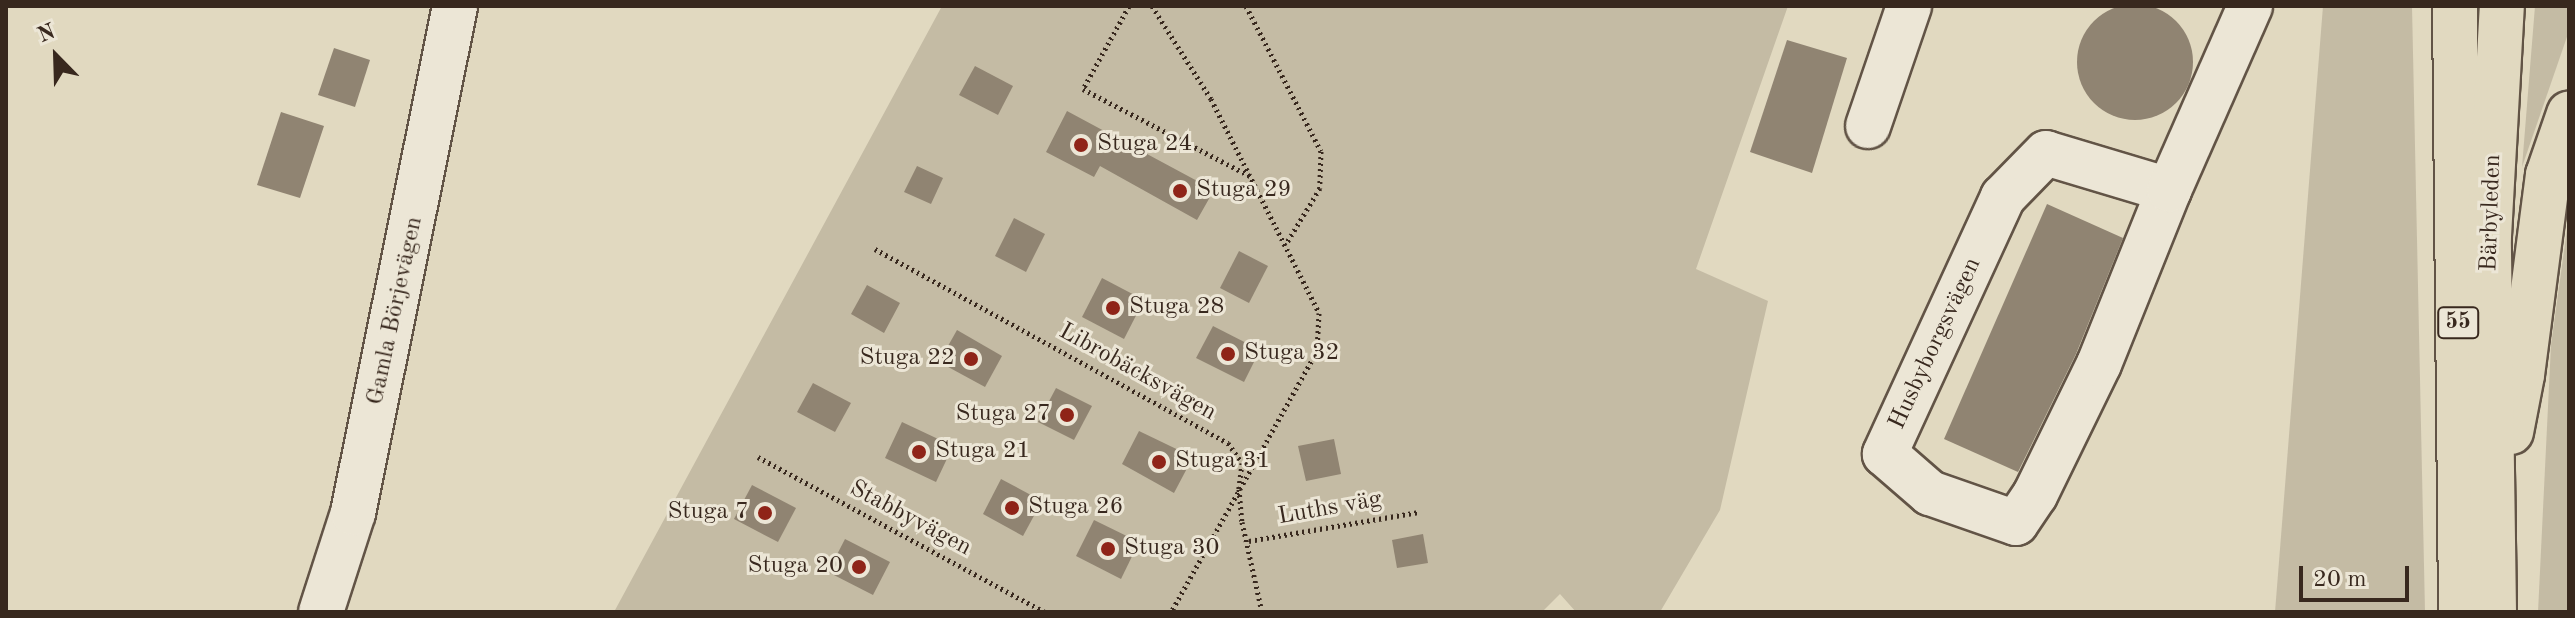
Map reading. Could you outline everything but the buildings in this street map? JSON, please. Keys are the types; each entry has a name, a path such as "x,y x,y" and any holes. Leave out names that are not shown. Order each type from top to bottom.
{"main road":[{"name":"Bärbyleden","path":"2455,6 2461,612"},
{"name":"Bärbyleden","path":"2494,612 2489,236 2502,6"},
{"path":"2494,517 2522,375 2548,175 2569,114"}],"street":[{"name":"Gamla Börjevägen","path":"321,612 353,513 455,6"},
{"path":"1868,126 1909,6"},
{"name":"Husbyborgsvägen","path":"2169,190 2046,153 2003,197 1885,454 1930,493 2016,523 2035,495 2099,364 2169,190 2250,6"}],"path":[{"path":"1129,6 1083,89 1253,178"},
{"path":"1152,6 1211,99 1319,313 1317,351 1171,612"},
{"path":"1246,6 1321,151 1320,188 1286,245"},
{"name":"Librobäcksvägen","path":"875,249 1228,443 1242,463 1239,489 1242,522 1249,541 1262,612"},
{"name":"Stabbyvägen","path":"758,457 1045,612"},
{"name":"Luths väg","path":"1249,541 1418,512"}],"shaded area":[{"path":"942,6 1788,6 1696,269 1768,301 1720,510 1660,612 1576,612 1560,594 1542,612 614,612"},
{"path":"2323,6 2412,6 2425,612 2275,612"},
{"path":"2535,6 2569,6 2569,31 2522,167"},
{"path":"2569,215 2569,612 2538,612 2551,345"}],"place":[{"name":"Stuga 24","path":"1081,145"},
{"name":"Stuga 29","path":"1180,191"},
{"name":"Stuga 28","path":"1113,308"},
{"name":"Stuga 32","path":"1228,354"},
{"name":"Stuga 22","path":"971,359"},
{"name":"Stuga 27","path":"1067,415"},
{"name":"Stuga 21","path":"919,452"},
{"name":"Stuga 31","path":"1159,462"},
{"name":"Stuga 26","path":"1012,508"},
{"name":"Stuga 7","path":"765,513"},
{"name":"Stuga 30","path":"1108,549"},
{"name":"Stuga 20","path":"859,567"}]}
